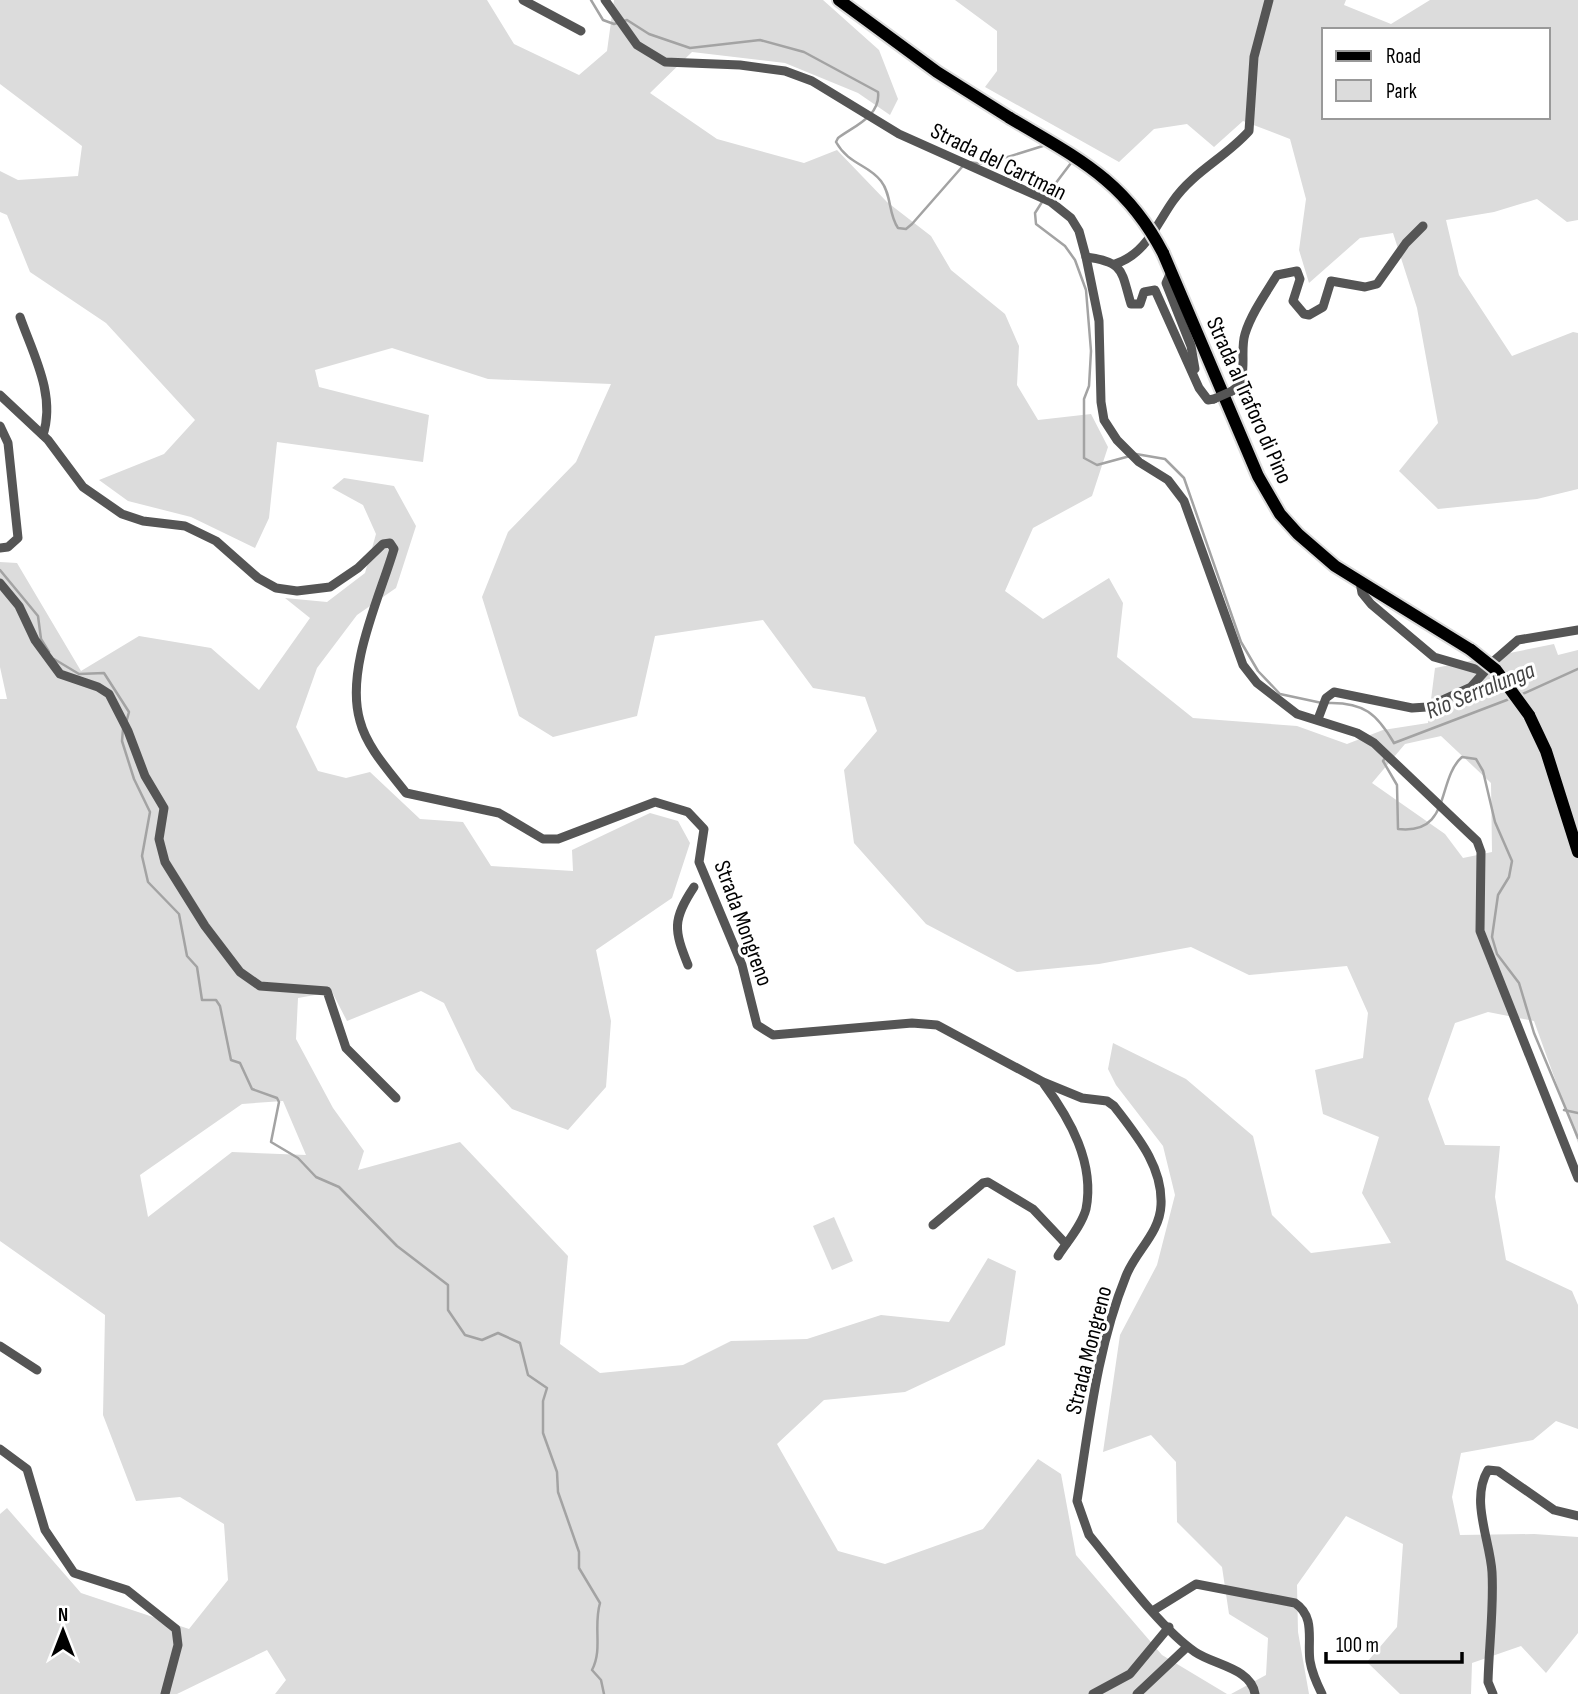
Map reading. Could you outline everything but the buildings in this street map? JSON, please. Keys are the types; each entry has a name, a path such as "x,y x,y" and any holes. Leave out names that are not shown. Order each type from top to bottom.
{"main road":[{"name":"Strada al Traforo di Pino","path":"839,0 937,72 1084,162 1120,190 1148,224 1163,253 1268,497 1315,551 1471,650 1496,670 1529,715 1546,751 1578,852"}],"street":[{"path":"523,0 581,31"},
{"name":"Strada del Cartman","path":"605,0 645,52 665,62 740,65 785,71 812,80 877,122 948,157 1051,202 1071,218 1079,231 1099,321 1101,402 1104,419 1118,440 1139,462 1168,480 1184,501 1243,665 1257,683 1297,714 1357,733 1380,750 1477,841 1481,852 1480,931 1578,1178"},
{"path":"1115,264 1124,261 1146,243 1186,185 1249,131 1254,57 1269,0"},
{"path":"1086,257 1115,264 1122,269 1131,304 1140,304 1147,290 1155,290 1199,388 1208,400 1240,386 1245,333 1277,275 1297,271 1300,279 1293,301 1304,314 1309,315 1323,307 1331,281 1365,287 1377,284 1406,243 1423,226"},
{"path":"1171,272 1166,283 1191,346 1199,388"},
{"path":"20,317 41,376 49,409 43,435"},
{"name":"Strada Mongreno","path":"0,395 43,435 83,487 122,514 143,521 185,526 216,541 258,578 276,588 297,591 330,587 358,568 383,544 390,543 394,549 359,661 356,702 360,723 374,751 406,793 499,813 543,839 558,839 655,802 688,811 704,829 699,862 742,965 755,1019 767,1033 923,1022 948,1029 1043,1082 1082,1098 1107,1101 1114,1106 1153,1162 1162,1203 1160,1220 1126,1275 1097,1376 1077,1501 1089,1535 1187,1647 1241,1674 1254,1686 1255,1694"},
{"path":"0,426 8,443 18,538 8,547 0,548"},
{"path":"1360,582 1362,593 1371,604 1434,657 1479,670 1482,674"},
{"path":"0,583 19,606 35,640 60,674 98,687 109,694 128,731 145,776 164,808 161,852 205,926 240,972 260,986 327,991 346,1048 396,1098"},
{"path":"1318,719 1326,698 1334,692 1412,708 1427,707 1462,694 1479,682 1482,674 1518,640 1578,630"},
{"path":"688,965 676,928 681,907 703,872"},
{"path":"1043,1082 1075,1129 1086,1184 1086,1210 1058,1256"},
{"path":"933,1226 984,1182 988,1182 1033,1209 1066,1244"},
{"path":"0,1346 37,1370"},
{"path":"0,1449 27,1469 45,1530 74,1573 127,1590 176,1629 178,1645 165,1694"},
{"path":"1493,1694 1488,1682 1492,1571 1481,1502 1482,1481 1488,1470 1498,1471 1554,1510 1578,1516"},
{"path":"1154,1610 1196,1584 1295,1603 1309,1623 1310,1662 1322,1694"},
{"path":"1093,1694 1130,1674 1169,1627"},
{"path":"1137,1694 1187,1647"}],"green space":[{"path":"0,0 487,0 514,44 579,75 607,51 614,0 823,0 879,50 898,99 890,115 858,93 785,63 692,52 650,93 717,139 804,163 837,150 887,202 931,236 951,270 1005,314 1019,346 1017,385 1038,420 1091,414 1108,447 1092,496 1033,528 1005,591 1043,619 1109,578 1123,603 1117,657 1193,718 1297,726 1347,744 1383,730 1428,723 1435,668 1554,644 1558,655 1578,650 1578,1143 1534,1021 1488,1012 1455,1023 1428,1099 1445,1145 1500,1146 1495,1197 1506,1260 1572,1291 1578,1305 1578,1429 1556,1421 1533,1440 1461,1453 1452,1497 1460,1535 1534,1534 1578,1537 1578,1633 1546,1673 1521,1646 1472,1663 1471,1694 1400,1694 1367,1662 1397,1627 1403,1544 1346,1516 1297,1585 1298,1632 1309,1694 1231,1694 1266,1675 1268,1638 1229,1614 1222,1567 1177,1522 1176,1462 1151,1435 1103,1452 1120,1335 1157,1265 1175,1195 1163,1146 1116,1085 1108,1069 1113,1043 1186,1079 1253,1136 1272,1215 1311,1253 1391,1243 1362,1193 1379,1137 1323,1114 1315,1070 1363,1058 1368,1013 1347,966 1249,975 1191,947 1099,964 1017,972 926,924 854,843 844,770 877,731 865,697 813,688 763,620 655,636 637,716 553,737 519,716 482,597 508,532 576,462 611,384 488,379 392,348 315,370 319,387 429,415 423,462 277,442 269,518 255,548 191,517 128,501 99,480 164,454 195,420 106,323 30,272 7,215 0,212 0,171 18,180 78,176 82,146 0,84","holes":["1441,736 1491,783 1492,852 1463,858 1445,834 1372,783 1405,744"]},
{"path":"955,0 1346,0 1344,5 1391,24 1430,0 1578,0 1578,220 1567,222 1537,199 1494,212 1446,220 1459,275 1512,356 1573,332 1578,333 1578,489 1537,499 1438,509 1399,471 1438,423 1417,308 1393,233 1360,238 1309,283 1299,250 1306,199 1290,139 1243,121 1214,147 1187,124 1154,129 1119,162 985,87 997,71 997,31"},
{"path":"344,478 394,486 416,526 396,588 357,615 317,668 296,727 318,771 346,778 370,772 420,819 463,822 491,866 573,871 572,850 650,813 678,821 690,843 672,898 596,950 611,1021 606,1087 568,1130 512,1109 476,1070 444,1003 421,991 347,1021 332,992 298,998 296,1039 333,1108 364,1151 358,1170 460,1142 568,1256 560,1344 600,1373 683,1365 731,1341 807,1339 881,1315 949,1322 988,1258 1016,1271 1005,1345 905,1392 824,1400 777,1444 838,1551 885,1564 983,1529 1038,1459 1061,1474 1076,1555 1162,1655 1227,1694 275,1694 286,1680 267,1650 177,1694 0,1694 0,1514 7,1508 81,1593 189,1629 228,1580 224,1524 180,1497 136,1501 103,1415 105,1315 0,1241 0,699 7,699 0,667 0,562 17,563 81,671 139,636 211,648 259,690 310,618 285,598 327,602 365,573 376,534 363,505 332,488","holes":["283,1101 306,1155 232,1152 148,1217 140,1175 242,1104"]},
{"path":"834,1217 853,1261 832,1270 813,1226"}],"waterway":[{"path":"591,0 603,20 614,24 627,20 649,34 690,48 760,40 804,52 878,92 878,100 871,114 836,142 841,150 881,181 898,228 906,229 912,224 962,167"},
{"path":"967,162 985,164 1046,145"},
{"path":"1046,196 1071,163 1068,160"},
{"path":"1042,202 1035,213 1036,224 1065,246 1075,260 1086,290 1091,351 1089,386 1084,399 1084,458 1097,465 1130,456"},
{"path":"1136,454 1165,459 1184,478 1241,642 1258,671 1280,694 1322,703"},
{"path":"0,570 38,616 41,639 49,652"},
{"path":"54,659 79,674 104,673 129,712 126,723"},
{"name":"Rio Serralunga","path":"1518,696 1578,669"},
{"name":"Rio Serralunga","path":"1394,743 1512,698"},
{"path":"1328,703 1351,705 1368,712 1382,724 1394,743"},
{"path":"123,729 122,741 134,779 150,812 142,856 148,882 179,914 187,956 197,967 202,1000 216,1000 220,1006 231,1060 240,1063 252,1089 277,1098 279,1102 271,1142 298,1158 316,1177 339,1187 397,1246 448,1285 448,1310 465,1335 482,1340 498,1333 520,1343 528,1375 547,1388 543,1401 543,1433 557,1472 558,1492 579,1552 579,1568 600,1603 597,1654 592,1670 601,1680 604,1694"},
{"path":"1385,758 1383,761 1397,785 1398,829 1415,829 1427,824 1441,804 1454,767 1462,757 1476,759 1483,771 1495,822 1512,861 1509,877 1498,895 1492,937 1497,954 1519,983 1534,1033 1578,1138"},
{"path":"1564,1110 1578,1113"}]}
